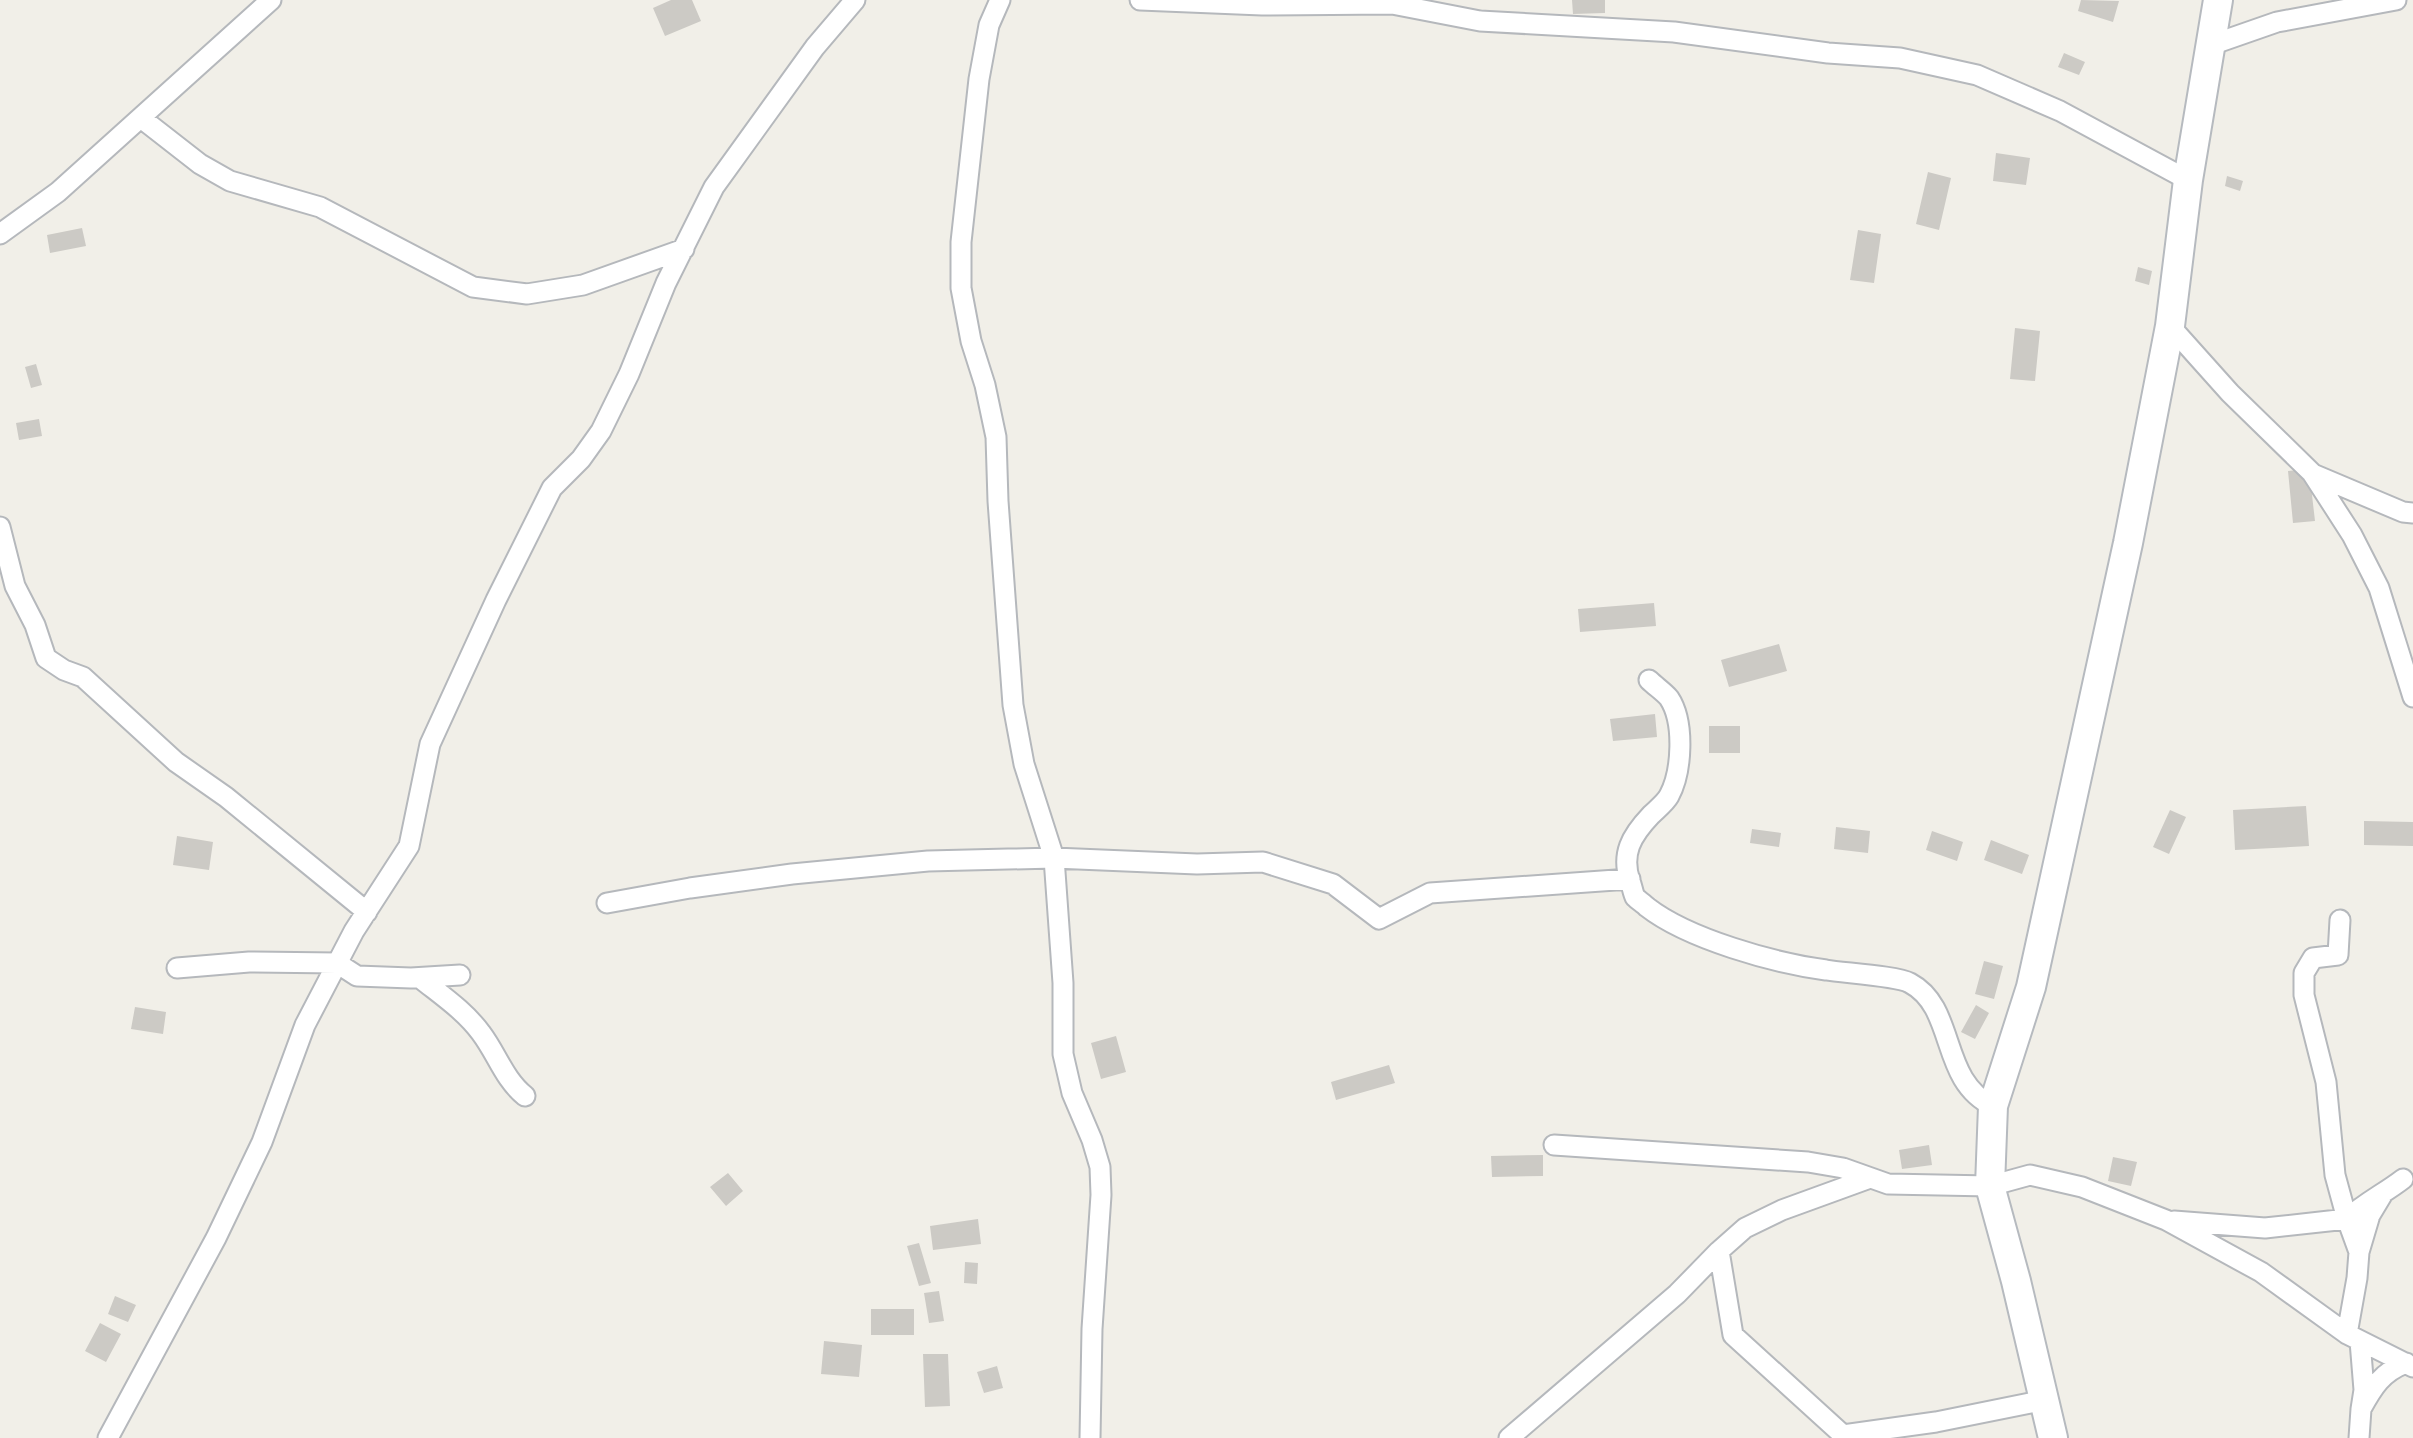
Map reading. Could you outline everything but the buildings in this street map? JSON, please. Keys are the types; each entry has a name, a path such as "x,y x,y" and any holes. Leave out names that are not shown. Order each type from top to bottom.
{"main road":[{"path":"2053,1438 2016,1281 1990,1186 1993,1105 2031,987 2128,543 2170,326 2188,180 2218,0"}],"street":[{"path":"0,234 58,192 271,0"},
{"path":"108,1438 216,1238 262,1142 305,1026 337,963 409,846 430,744 496,600 552,488 581,459 601,432 714,187 815,47 855,0"},
{"path":"1140,0 1262,5 1392,4 1480,21 1674,32 1828,53 1900,58 1977,75 2060,111 2188,180"},
{"path":"2211,45 2277,22 2396,0"},
{"path":"997,2 989,25 979,79 961,242 961,288 971,341 985,385 996,437 1013,705 1024,764 1054,858 1063,982 1062,1054 1072,1093 1100,1167 1101,1207 1092,1329 1090,1438"},
{"path":"141,118 200,164 230,181 320,207 474,287 527,294 583,285 684,249"},
{"path":"2170,326 2230,393 2312,473 2352,535 2379,588 2413,697"},
{"path":"2312,473 2403,512 2413,513"},
{"path":"0,527 15,586 35,625 46,658 64,670 83,677 176,762 226,797 367,912"},
{"path":"1649,680 1669,698 1676,716 1680,746 1678,776 1668,798 1647,820 1628,847 1625,867 1635,897 1663,920 1705,939 1801,967 1907,981 1926,993 1937,1012 1950,1052 1965,1084 1981,1100 1993,1105"},
{"path":"607,904 690,888 928,861 1054,858 1197,864 1263,862 1333,884 1379,919 1430,893 1630,879"},
{"path":"2340,920 2338,955 2313,958 2304,973 2304,995 2326,1082 2337,1186 2359,1252"},
{"path":"177,968 249,962 337,963 357,976 420,978 460,975"},
{"path":"420,978 464,1014 482,1034 513,1086 525,1096"},
{"path":"1554,1145 1808,1162 1843,1168 1888,1184 1990,1186 2030,1175 2082,1187 2165,1220 2261,1272 2353,1337 2409,1365"},
{"path":"1508,1438 1677,1294 1718,1251 1745,1228 1782,1210 1870,1178"},
{"path":"2165,1220 2265,1228 2347,1219 2362,1205 2382,1195 2403,1179"},
{"path":"2301,1222 2322,1211 2337,1186"},
{"path":"2359,1438 2364,1390 2363,1361 2353,1337 2359,1252 2370,1215 2382,1195"},
{"path":"1718,1251 1733,1335 1843,1435 1936,1422 2045,1400"},
{"path":"2361,1409 2381,1377 2394,1368 2409,1365"}]}
